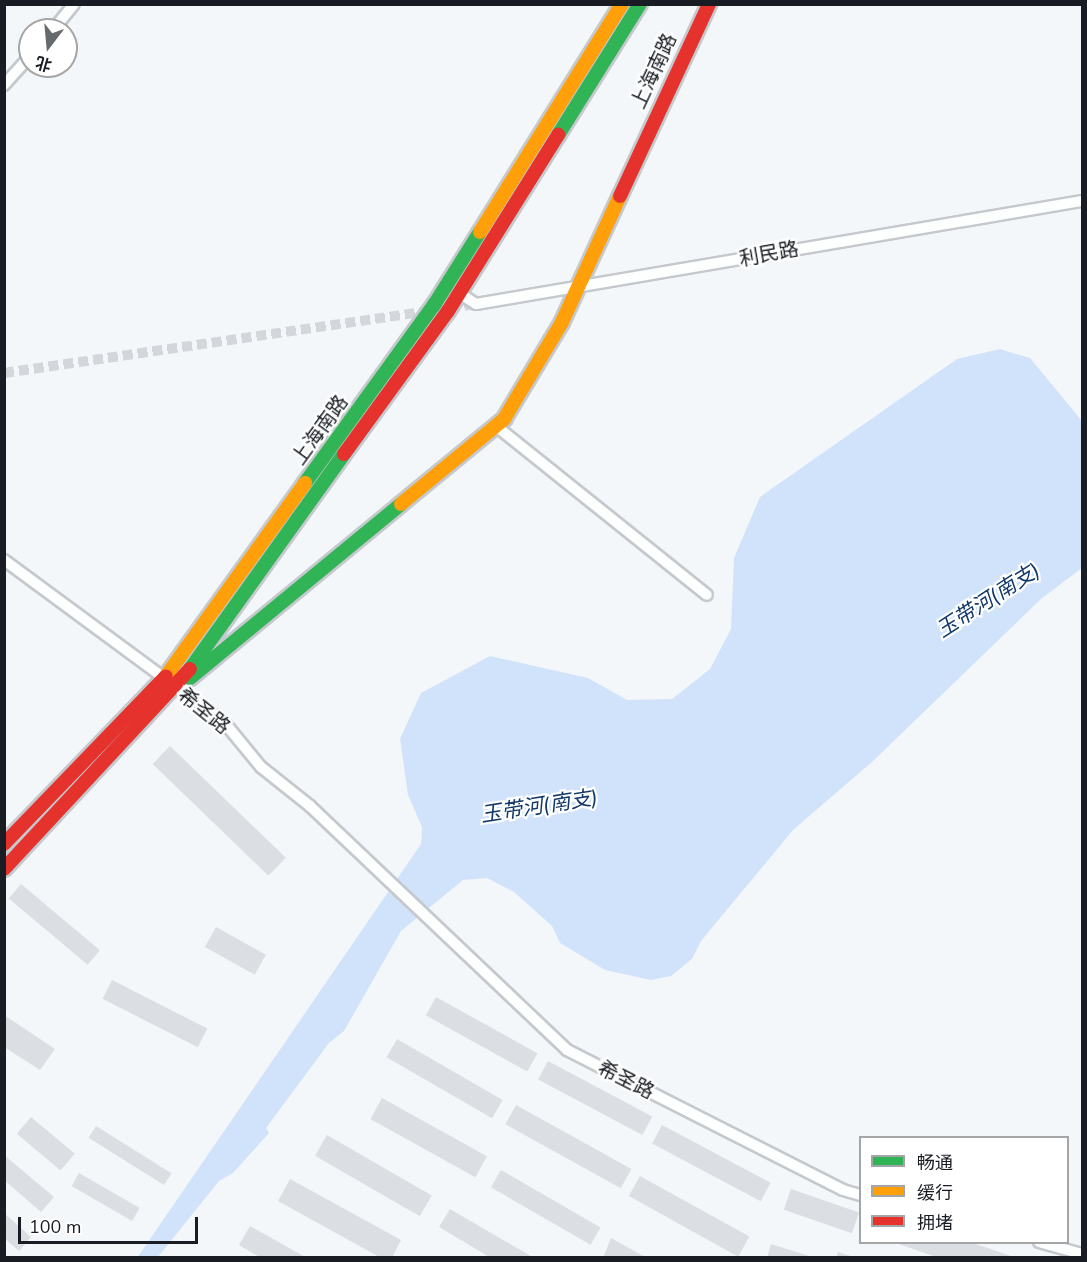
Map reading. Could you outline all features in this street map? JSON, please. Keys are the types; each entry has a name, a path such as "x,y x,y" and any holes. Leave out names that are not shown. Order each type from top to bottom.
{"main road":[{"name":"上海南路","path":"4,844 164,679 434,305 622,4"},
{"name":"上海南路","path":"176,688 459,293 640,4"},
{"name":"上海南路","path":"4,869 176,688 496,426 562,322 576,286 709,4"}],"street":[{"path":"63,18 74,4"},
{"path":"4,85 18,69"},
{"name":"利民路","path":"459,293 476,304 1083,201"},
{"path":"496,426 707,595"},
{"name":"希圣路","path":"4,560 224,723 261,767 310,806 424,918 567,1050 843,1190 859,1194"},
{"path":"1046,1244 1083,1254"}],"water":[{"name":"玉带河(南支)","path":"1000,349 1030,358 1082,421 1082,568 1041,599 872,762 793,830 701,941 692,959 671,976 651,980 605,970 560,943 552,926 514,892 487,878 463,880 401,931 344,1031 329,1043 266,1128 269,1133 233,1173 219,1181 158,1257 137,1258 421,844 422,827 408,795 400,739 421,693 490,656 588,678 627,700 672,699 710,669 731,629 734,558 760,497 957,359"}],"building":[{"path":"170,746 286,858 268,876 153,764"},
{"path":"21,884 100,950 88,965 9,899"},
{"path":"216,927 266,955 255,975 205,947"},
{"path":"112,980 207,1029 198,1047 102,999"},
{"path":"436,997 537,1053 527,1072 426,1015"},
{"path":"4,1015 55,1049 40,1070 4,1047"},
{"path":"397,1039 503,1100 492,1118 387,1057"},
{"path":"548,1061 652,1116 642,1135 538,1080"},
{"path":"382,1098 487,1156 475,1177 370,1119"},
{"path":"516,1105 631,1169 621,1188 505,1124"},
{"path":"31,1117 75,1154 61,1170 17,1134"},
{"path":"662,1125 771,1183 761,1201 652,1144"},
{"path":"96,1126 171,1173 164,1185 89,1138"},
{"path":"327,1135 432,1196 420,1216 315,1156"},
{"path":"4,1155 54,1197 41,1212 4,1180"},
{"path":"501,1170 601,1228 591,1245 491,1187"},
{"path":"79,1173 140,1208 132,1221 72,1186"},
{"path":"640,1176 749,1237 738,1257 629,1196"},
{"path":"290,1179 401,1240 392,1258 381,1258 278,1201"},
{"path":"791,1189 859,1212 852,1233 784,1210"},
{"path":"450,1209 534,1258 491,1258 439,1227"},
{"path":"4,1213 31,1237 19,1251 4,1238"},
{"path":"250,1226 307,1258 261,1258 239,1245"},
{"path":"611,1238 647,1258 603,1258"},
{"path":"771,1244 813,1257 813,1258 767,1258"},
{"path":"899,1244 976,1244 1011,1256 939,1258"},
{"path":"838,1252 854,1257 854,1258 836,1258"}],"tunnel":[{"path":"4,373 476,304"}],"traffic: fast":[{"path":"558,135 640,4"},
{"path":"305,483 434,305 480,232"},
{"path":"190,669 344,454"},
{"path":"190,678 401,504"}],"traffic: slow":[{"path":"480,232 622,4"},
{"path":"401,504 504,419 562,322 620,196"},
{"path":"166,676 305,483"}],"traffic: jam":[{"path":"620,196 709,4"},
{"path":"344,454 448,311 558,135"},
{"path":"4,869 190,669"},
{"path":"4,844 166,676"}]}
